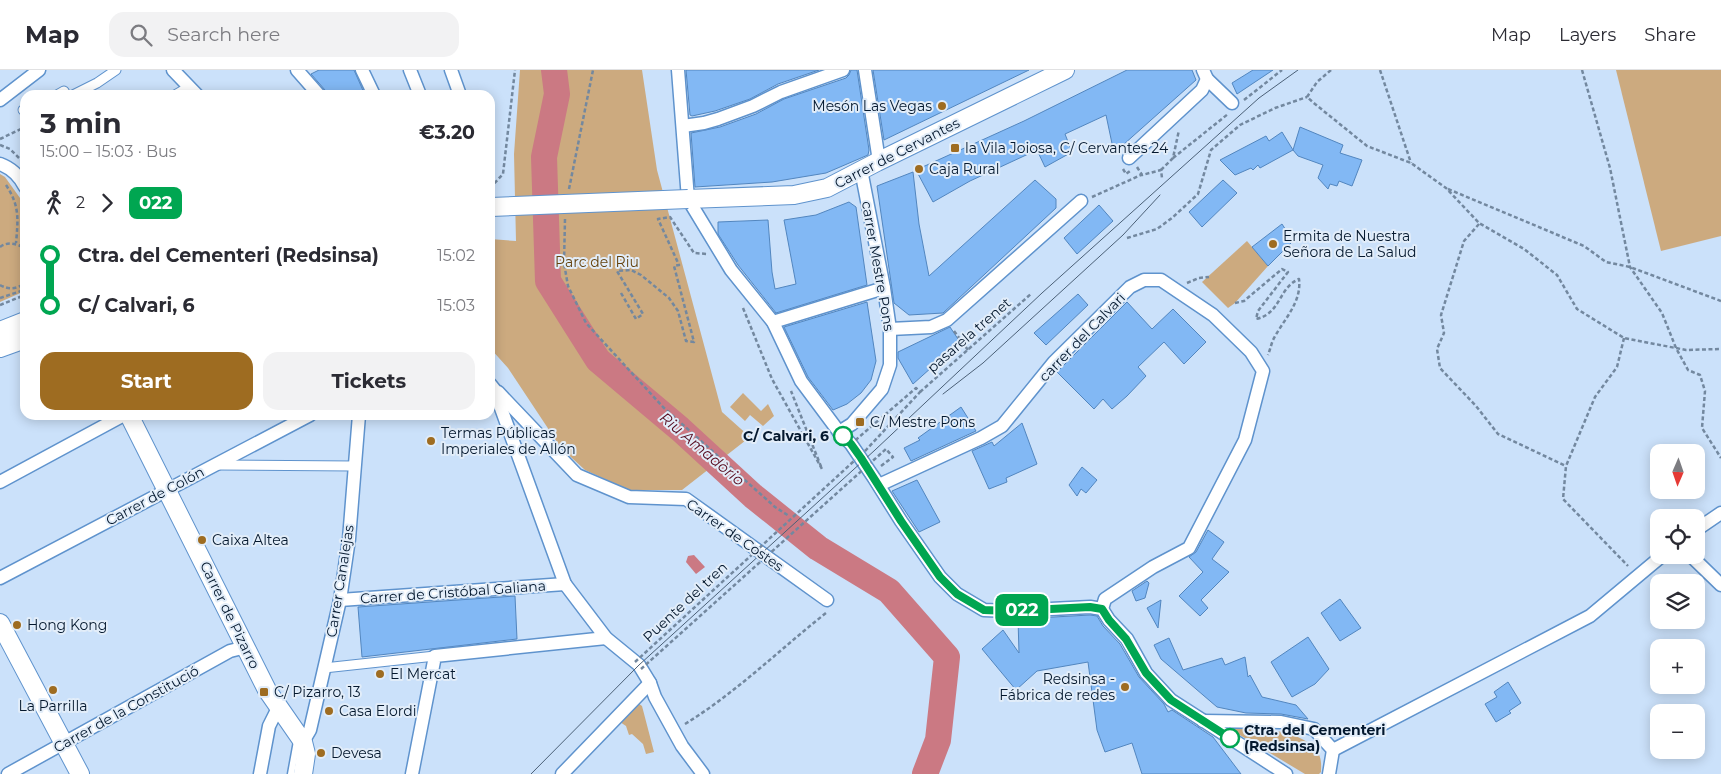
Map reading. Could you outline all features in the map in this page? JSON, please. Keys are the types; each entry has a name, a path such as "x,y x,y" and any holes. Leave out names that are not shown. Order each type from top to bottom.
{"main road":[{"name":"Carrer de Cervantes","path":"495,208 781,195 828,188 1065,70"},
{"path":"0,331 20,323"},
{"path":"0,348 20,341"},
{"name":"Carrer de Pizarro","path":"132,420 278,708 300,737"},
{"path":"0,623 80,774"},
{"path":"300,737 306,754 303,774"}],"street":[{"path":"0,100 39,70"},
{"path":"83,90 98,83 116,70"},
{"path":"173,70 192,90"},
{"path":"362,70 372,90"},
{"path":"410,70 418,90"},
{"path":"451,70 458,90"},
{"path":"678,70 688,199 731,270 773,322 801,381 839,432 851,444 940,577 957,594 984,610 1009,611 1090,607 1102,609 1126,639 1146,673 1171,700 1286,774"},
{"path":"682,126 718,119 753,106 781,92 843,70"},
{"path":"865,70 879,161"},
{"path":"303,71 316,90"},
{"path":"1205,75 1232,102"},
{"path":"1130,158 1202,90 1205,75"},
{"path":"0,164 6,166 20,178"},
{"name":"carrer Mestre Pons","path":"839,432 852,424 882,389 890,365 890,329 884,288 861,170"},
{"path":"890,329 931,327 947,320 1081,201"},
{"name":"carrer del Calvari","path":"879,485 981,438 1002,426 1054,362 1130,287 1144,280 1161,280 1213,315 1252,352 1263,371"},
{"path":"773,322 884,288"},
{"path":"1102,609 1105,599 1153,567 1189,548 1245,440 1263,371"},
{"name":"Carrer de Costes","path":"495,389 577,475 629,497 686,499 828,600"},
{"path":"495,394 565,584 606,638 638,665 650,683 655,697 673,731 703,774"},
{"path":"0,482 115,420"},
{"name":"Carrer de Colón","path":"0,578 300,420"},
{"name":"Carrer Canalejas","path":"300,737 310,730 340,600 349,540 359,420"},
{"path":"214,465 354,466"},
{"path":"1705,524 1721,514"},
{"path":"1333,750 1590,616 1652,564"},
{"path":"1699,564 1721,585"},
{"name":"Carrer de Cristóbal Galiana","path":"340,600 565,584"},
{"path":"324,668 606,638"},
{"name":"Carrer de la Constitució","path":"8,774 230,651 246,647"},
{"path":"412,774 434,656"},
{"path":"562,774 650,683"},
{"path":"260,774 269,726 278,708"},
{"path":"1202,721 1281,722 1314,729 1333,750"},
{"path":"1329,774 1333,750"}],"lane":[{"path":"291,774 300,737"}],"path":[{"path":"495,183 503,174 515,70"},
{"path":"568,196 592,70"},
{"path":"1127,238 1156,229 1172,218 1198,194 1211,150 1240,125 1275,108 1307,97 1317,82 1331,70"},
{"path":"1380,70 1411,163"},
{"path":"1582,70 1610,168 1630,268 1662,313 1676,348 1688,370 1700,375 1705,391 1702,428 1721,458"},
{"path":"1307,97 1367,146 1411,163 1446,188 1479,223 1524,249 1557,275 1576,309 1624,338 1686,350 1721,349"},
{"path":"1081,201 1135,176 1161,170 1172,158 1179,129 1180,111"},
{"path":"0,139 20,129"},
{"path":"0,145 10,150 20,159"},
{"path":"1130,158 1122,167 1126,174 1136,167 1142,175"},
{"path":"1161,170 1162,178"},
{"path":"4,182 15,198 18,221 16,244"},
{"path":"1446,188 1584,246 1606,262 1630,268 1721,301"},
{"path":"566,213 564,263 568,286 586,323 663,407 775,506 789,516"},
{"path":"622,294 636,318 643,314 617,271 630,270 641,275 669,298 678,311 686,341 694,342 674,266 679,265 658,219 670,216 694,253 712,254"},
{"path":"1479,223 1464,241 1441,315 1444,333 1437,349 1440,368 1476,406 1498,434 1566,466"},
{"path":"0,247 4,244 20,246"},
{"path":"1235,304 1244,301 1282,269 1288,272 1258,311 1256,319 1266,317 1279,303 1290,283 1298,279 1300,288 1293,307 1274,340 1263,371"},
{"path":"0,285 20,289"},
{"path":"0,298 20,289"},
{"name":"pasarela trenet","path":"920,392 1032,293"},
{"path":"0,305 20,297"},
{"path":"741,303 772,379 822,469 789,386"},
{"path":"947,320 968,350"},
{"path":"1624,338 1617,367 1595,397 1566,466 1563,499 1638,576"},
{"path":"851,444 916,388 920,392"},
{"name":"Puente del tren","path":"638,665 866,450 920,392"},
{"name":"Puente del tren","path":"638,665 886,449 893,457 870,472"},
{"path":"673,731 704,712 740,686 793,639 834,607 828,600"}],"green space":[{"name":"Parc del Riu","path":"520,70 642,70 657,170 722,412 750,437 682,490 629,490 585,470 561,448 508,368 495,354 495,239 516,241 514,154"},
{"path":"1616,70 1721,70 1721,236 1661,251"},
{"path":"0,174 5,177 20,198 20,293 0,302"},
{"path":"1247,241 1268,266 1235,303 1228,308 1202,282"},
{"path":"743,393 761,411 768,404 774,416 763,426 750,415 745,421 730,407"},
{"path":"638,703 642,706 654,752 646,754 643,744 632,734 629,735 626,726 620,722"},
{"path":"1235,727 1280,732 1302,739 1318,753 1321,760 1321,772 1319,774 1305,774 1233,731"}],"shaded area":[{"path":"694,555 705,567 696,574 686,562 688,556"}],"building":[{"path":"319,70 354,70 363,90 325,90 311,74"},
{"path":"686,70 819,70 778,84 750,99 715,111 692,116 690,115"},
{"path":"851,70 857,70 869,150 868,155 826,173 772,182 695,187 691,133 720,127 756,114 784,99 846,78"},
{"path":"873,70 1029,70 884,140"},
{"path":"1127,70 1192,70 1196,80 1114,153 1106,115 1065,134 1072,152 1045,167 1037,150 970,181 933,202 916,170 1024,121"},
{"path":"1253,70 1273,70 1237,94 1232,83"},
{"path":"1300,127 1343,145 1340,153 1362,160 1352,186 1339,181 1337,186 1330,184 1328,189 1318,178 1323,165 1298,156 1293,150"},
{"path":"1282,132 1293,150 1260,168 1258,165 1253,170 1251,168 1235,175 1220,160 1266,136 1269,141"},
{"path":"913,172 919,224 929,276 1035,180 1056,199 1056,208 943,313 909,315 894,303 877,186"},
{"path":"1223,180 1237,193 1202,227 1189,212"},
{"path":"849,202 856,207 867,285 776,313 738,265 718,234 718,222 768,220 775,289 796,284 784,220 816,215"},
{"path":"1099,205 1113,221 1077,254 1064,238"},
{"name":"Ermita de Nuestra Señora de La Salud","path":"1282,224 1293,241 1268,266 1252,247"},
{"path":"1078,294 1088,305 1046,345 1034,333"},
{"path":"867,302 876,361 871,380 861,393 847,404 833,410 808,377 784,327"},
{"path":"1127,302 1152,329 1173,309 1206,342 1184,364 1164,342 1138,367 1146,376 1127,396 1112,409 1103,399 1094,409 1057,372"},
{"path":"950,327 960,342 913,384 898,358 898,352"},
{"path":"961,407 976,431 911,461 904,448 920,440 918,438"},
{"path":"1022,423 1037,464 1006,478 1007,482 989,489 972,451 992,442 994,446"},
{"path":"1082,467 1097,480 1086,493 1081,489 1077,496 1069,485"},
{"path":"917,480 940,522 919,532 892,491"},
{"path":"1208,530 1224,542 1212,559 1229,572 1201,600 1208,608 1200,616 1179,596 1203,572 1189,557 1196,552"},
{"path":"1147,581 1149,583 1145,598 1136,601 1132,591"},
{"path":"515,596 517,639 362,657 358,607"},
{"path":"1340,599 1361,628 1340,641 1321,613"},
{"path":"1161,600 1158,628 1147,608"},
{"name":"Redsinsa - Fábrica de redes","path":"1097,616 1103,626 1120,644 1139,677 1164,704 1168,712 1172,710 1213,737 1241,774 1142,774 1132,743 1105,752 1097,730 1088,662 1037,671 1016,690 982,649 1003,630 1019,653 1018,619"},
{"path":"1308,637 1329,669 1315,684 1292,697 1271,662"},
{"path":"1169,638 1183,670 1222,658 1225,665 1245,657 1248,677 1250,675 1262,697 1296,705 1308,719 1281,714 1246,713 1217,707 1161,659 1154,645"},
{"path":"1508,682 1521,703 1509,711 1511,713 1496,722 1485,704 1497,697 1494,692"}],"waterway":[{"name":"Riu Amadòrio","path":"554,70 557,94 544,157 548,281 598,360 680,429 753,496 818,548 889,591 947,657 938,740 925,774"}],"tram line":[{"path":"531,774 639,665 875,450 1042,293 1259,98 1298,70"},
{"path":"943,394 983,363 1123,235 1160,195"}],"bus line":[{"name":"022","path":"843,436 861,458 901,521 940,577 957,594 984,610 1009,611 1090,607 1102,609 1126,639 1146,673 1171,700 1230,738"}],"place":[{"name":"Mesón Las Vegas","path":"942,106"},
{"name":"la Vila Joiosa, C/ Cervantes 24","path":"955,148"},
{"name":"Caja Rural","path":"919,169"},
{"name":"Ermita de Nuestra Señora de La Salud","path":"1273,244"},
{"name":"C/ Mestre Pons","path":"860,422"},
{"name":"C/ Calvari, 6","path":"843,436"},
{"name":"Termas Públicas Imperiales de Allón","path":"431,441"},
{"name":"Caixa Altea","path":"202,540"},
{"name":"Hong Kong","path":"17,625"},
{"name":"El Mercat","path":"380,674"},
{"name":"Redsinsa - Fábrica de redes","path":"1125,687"},
{"name":"La Parrilla","path":"53,690"},
{"name":"C/ Pizarro, 13","path":"264,692"},
{"name":"Casa Elordi","path":"329,711"},
{"name":"Ctra. del Cementeri (Redsinsa)","path":"1230,738"},
{"name":"Devesa","path":"321,753"}]}
